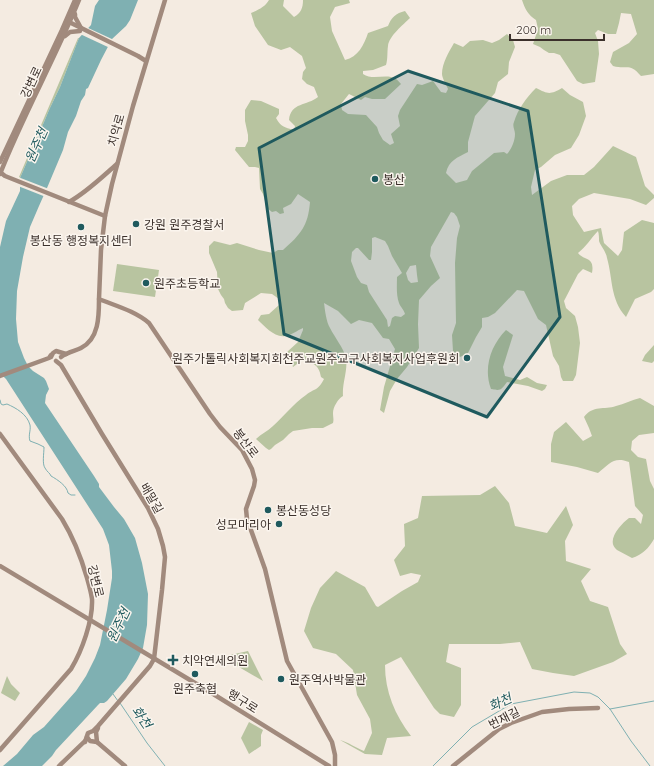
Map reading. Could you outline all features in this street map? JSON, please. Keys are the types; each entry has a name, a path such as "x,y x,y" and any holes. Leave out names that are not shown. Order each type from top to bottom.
{"street":[{"name":"강변로","path":"1,174 63,37 75,0"},
{"name":"강변로","path":"0,162 79,0"},
{"name":"치악로","path":"105,216 116,164 165,0"},
{"path":"75,10 78,28"},
{"path":"67,23 146,61"},
{"path":"63,37 78,28"},
{"path":"69,202 89,188 116,164"},
{"path":"0,376 56,358 83,347 88,344 92,338 95,332 100,299 101,250 105,216 1,174"},
{"name":"봉산로","path":"100,299 142,316 149,322 210,414 238,446 249,462 255,480 246,509 247,520 265,569 287,661 332,742 335,755 335,766"},
{"name":"배말길","path":"56,358 148,508 158,529 165,557 154,658 150,666 108,715 93,731 90,732 93,732 92,739"},
{"name":"강변로","path":"0,434 70,532 80,557 92,598 92,621 81,650 71,669 0,750"},
{"path":"0,566 92,621"},
{"name":"행구로","path":"92,621 329,766"},
{"name":"번재길","path":"453,766 493,734 511,722 542,712 598,708"},
{"path":"59,766 92,739 98,726"},
{"path":"92,739 125,766"}],"highlighted area":[{"path":"408,71 528,111 560,317 487,417 284,334 259,148"}],"green space":[{"path":"269,0 284,0 283,6 294,17 301,10 303,0 349,0 350,3 335,7 330,17 332,31 345,60 354,56 360,50 368,33 388,26 394,16 405,11 410,18 391,38 388,46 386,65 373,70 363,71 363,74 371,77 392,77 397,79 401,84 385,99 372,99 365,97 361,100 349,94 341,104 342,110 348,114 366,115 377,127 383,140 390,145 394,143 391,134 400,126 398,116 400,110 417,84 422,85 433,81 441,92 446,93 448,89 442,74 442,70 446,58 454,43 463,47 470,41 483,40 492,43 507,34 513,40 515,47 509,62 508,74 498,82 495,93 475,116 468,142 468,152 451,162 447,169 446,173 456,183 467,180 472,171 494,153 504,152 507,154 514,140 515,134 513,125 516,117 523,104 536,88 543,92 549,93 555,92 562,88 570,95 583,102 586,116 579,135 571,148 555,155 535,170 531,187 532,195 551,181 567,175 584,175 594,167 613,146 636,157 645,186 654,195 654,198 646,205 630,199 594,193 579,199 572,206 573,215 584,232 601,228 604,243 618,256 622,250 624,232 642,220 654,223 654,289 651,292 635,299 626,317 617,303 609,266 605,251 599,241 598,231 578,253 590,261 593,268 592,273 583,269 578,274 564,301 566,308 575,316 580,343 576,375 573,381 563,381 559,366 553,356 546,325 538,319 524,291 517,290 495,313 488,317 482,318 482,327 468,353 460,357 453,351 452,335 456,323 455,263 457,238 460,226 457,217 451,212 431,247 430,256 440,278 419,300 419,348 390,391 384,413 380,410 384,387 395,349 389,339 383,338 372,323 359,320 351,324 338,311 324,303 329,325 346,358 343,396 334,408 333,423 323,428 293,431 269,450 256,439 271,428 301,399 318,387 324,379 321,377 317,366 314,364 301,361 293,367 289,356 285,355 298,342 303,328 287,336 281,336 270,331 258,320 261,315 269,314 279,305 279,299 272,294 261,293 245,303 243,310 232,311 228,308 218,289 217,272 209,253 209,246 214,241 230,245 237,243 273,253 278,250 283,250 299,234 305,224 309,210 310,202 298,194 291,204 283,208 284,213 280,214 276,211 272,212 267,208 260,189 259,168 249,167 235,150 236,147 245,147 248,141 245,110 251,100 261,101 279,109 279,114 276,118 278,121 283,126 294,130 295,126 289,120 290,114 296,107 318,97 314,87 307,84 302,79 303,72 306,68 302,56 290,47 281,50 268,45 255,26 251,13 261,8","holes":["375,237 385,241 402,273 397,277 397,293 399,303 405,314 401,317 395,316 392,318 390,326 388,327 387,320 369,292 367,285 361,283 357,277 351,261 352,252 356,248 358,248 369,260 371,260 372,238","416,265 418,282 411,283 408,280 406,273 410,266"]},
{"path":"522,0 654,0 654,74 641,76 634,69 613,66 610,62 613,52 629,43 637,34 631,14 621,13 616,34 608,34 598,30 595,33 598,41 599,54 595,82 583,84 577,81 560,55 549,53 533,44 538,29 536,20 527,12"},
{"path":"78,38 60,87 20,178 19,177"},
{"path":"117,264 159,270 155,297 113,291"},
{"path":"506,330 513,335 503,367 505,376 520,380 527,377 537,383 547,385 542,391 528,386 507,382 500,389 491,389 488,373 490,357 496,343"},
{"path":"654,345 654,361 652,363 642,361 645,355"},
{"path":"640,398 654,406 654,433 639,435 632,441 631,450 638,457 646,459 650,481 654,489 654,539 645,551 632,558 617,550 613,542 613,538 619,528 629,518 635,518 641,524 643,515 635,506 629,462 624,460 616,460 598,473 551,462 551,444 554,432 566,422 583,441 592,436 584,417 587,413 595,409 612,407"},
{"path":"495,486 509,503 515,526 547,533 566,506 573,525 565,541 566,561 591,569 581,581 590,601 608,607 620,644 627,654 613,662 574,676 532,669 520,642 500,644 449,644 446,662 461,668 461,705 454,717 440,714 434,708 401,657 385,665 385,675 392,703 400,720 411,736 387,738 382,755 365,754 340,740 364,751 372,733 370,719 357,695 353,670 336,654 313,648 304,631 311,608 320,588 336,571 365,587 378,607 418,582 421,575 411,573 400,576 394,560 405,546 404,524 418,518 422,496 480,495"},
{"path":"248,651 263,681 232,663 230,655"},
{"path":"7,676 11,684 20,693 15,701 1,693"},
{"path":"249,722 263,730 261,735 261,746 249,754 241,738"}],"water":[{"name":"원주천","path":"99,0 138,0 130,20 126,26 112,39 88,88 86,89 85,95 68,132 63,150 30,227 17,291 16,319 18,342 24,358 28,366 33,371 44,378 49,389 46,395 45,403 94,476 99,484 99,487 124,519 135,538 148,594 147,625 143,648 126,679 107,701 98,705 42,766 3,766 17,754 33,735 44,727 76,691 86,676 100,645 112,578 109,545 103,529 6,379 0,375 0,247 6,221 20,191 20,178 60,87 79,38 91,25 95,6"}],"pier":[{"path":"86,27 114,40 110,48 80,34"},
{"path":"18,177 49,189 46,197 18,186"}],"waterway":[{"path":"0,400 1,404 7,404 14,407 29,421 30,441 44,447 44,466 51,476 64,486 68,493 75,495"},
{"name":"화천","path":"433,766 472,727 511,704 574,692 590,693 598,697 610,709 650,766"},
{"name":"화천","path":"113,694 118,701"},
{"path":"610,709 654,701"},
{"name":"화천","path":"120,703 147,743 165,766"}],"place":[{"name":"봉산","path":"375,179"},
{"name":"강원 원주경찰서","path":"136,224"},
{"name":"봉산동 행정복지센터","path":"81,227"},
{"name":"원주초등학교","path":"146,283"},
{"name":"원주가톨릭사회복지회천주교원주교구사회복지사업후원회","path":"467,358"},
{"name":"봉산동성당","path":"268,510"},
{"name":"성모마리아","path":"279,524"},
{"name":"치악연세의원","path":"173,660"},
{"name":"원주축협","path":"195,674"},
{"name":"원주역사박물관","path":"281,679"}]}
